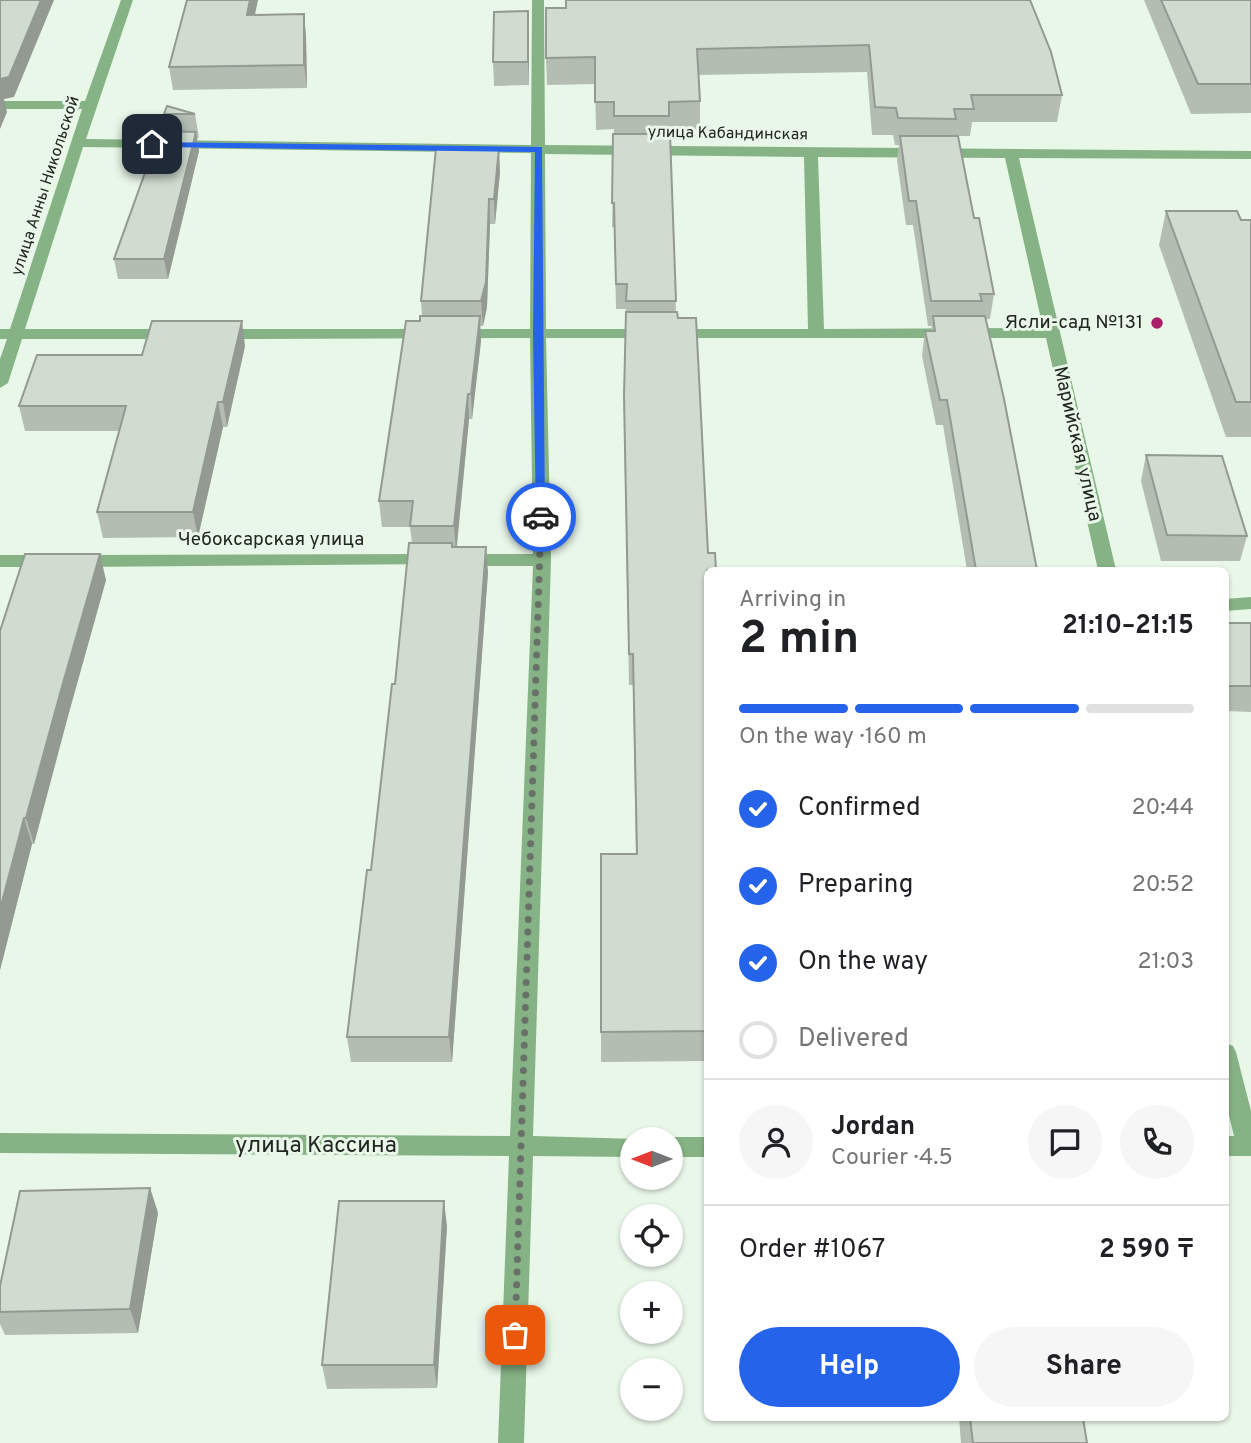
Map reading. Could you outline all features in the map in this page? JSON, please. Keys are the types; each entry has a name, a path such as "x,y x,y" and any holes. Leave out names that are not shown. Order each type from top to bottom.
{"street":[{"name":"улица Анны Никольской","path":"0,383 8,334 79,143 127,0"},
{"path":"511,1443 542,560 538,335 538,0"},
{"path":"0,105 90,105"},
{"name":"улица Кабандинская","path":"79,143 811,153 1251,155"},
{"path":"811,153 816,335"},
{"name":"Марийская улица","path":"1011,153 1106,567"},
{"path":"8,334 1051,333"},
{"name":"Чебоксарская улица","path":"0,561 542,560"},
{"path":"1229,606 1251,603"},
{"path":"1229,1076 1241,1146"},
{"name":"улица Кассина","path":"0,1143 620,1147"},
{"path":"683,1147 704,1147"}],"building":[{"path":"0,0 41,0 9,77 0,79"},
{"path":"187,0 250,0 247,15 304,14 304,65 169,67"},
{"path":"566,0 1030,0 1051,52 1062,95 971,95 974,109 954,109 956,119 898,118 896,108 875,107 869,45 697,49 700,101 669,102 669,116 614,116 614,102 595,102 595,57 546,58 546,8 566,8"},
{"path":"1161,0 1251,0 1251,84 1198,84"},
{"path":"528,11 528,62 493,62 494,12"},
{"path":"167,106 195,114 164,114"},
{"path":"160,131 196,132 164,259 114,259"},
{"path":"613,134 670,134 676,301 626,301 627,284 616,284 612,203"},
{"path":"900,136 958,136 974,218 979,218 994,294 980,294 982,301 931,301 916,201 909,201"},
{"path":"436,148 499,148 494,199 489,199 486,282 481,301 421,301"},
{"path":"1166,211 1237,211 1241,220 1251,220 1251,402 1236,402"},
{"path":"626,312 677,312 678,318 696,318 708,553 715,553 716,567 704,567 704,1031 601,1032 601,854 637,854 633,654 629,654 624,396"},
{"path":"420,316 480,316 471,394 468,394 454,526 410,526 413,501 379,501 406,321 420,321"},
{"path":"933,316 985,316 1036,567 975,567 947,400 940,400 925,331 935,331"},
{"path":"152,321 242,321 223,402 218,402 193,512 97,512 126,406 19,406 37,355 142,355"},
{"path":"1146,455 1222,456 1247,536 1167,535"},
{"path":"409,543 452,543 452,547 486,547 449,1037 347,1037 367,870 371,870 392,684 395,684"},
{"path":"25,554 100,554 0,910 0,631"},
{"path":"1229,623 1251,623 1251,686 1229,686"},
{"path":"150,1188 130,1309 0,1312 0,1286 20,1191"},
{"path":"339,1201 444,1201 434,1365 322,1365"},
{"path":"970,1421 1083,1421 1087,1443 973,1443"}],"way so far":[{"path":"515,1335 542,560 541,517"}],"place":[{"name":"Ясли-сад №131","path":"1157,323"}],"route":[{"path":"152,144 539,149 541,517"}]}
